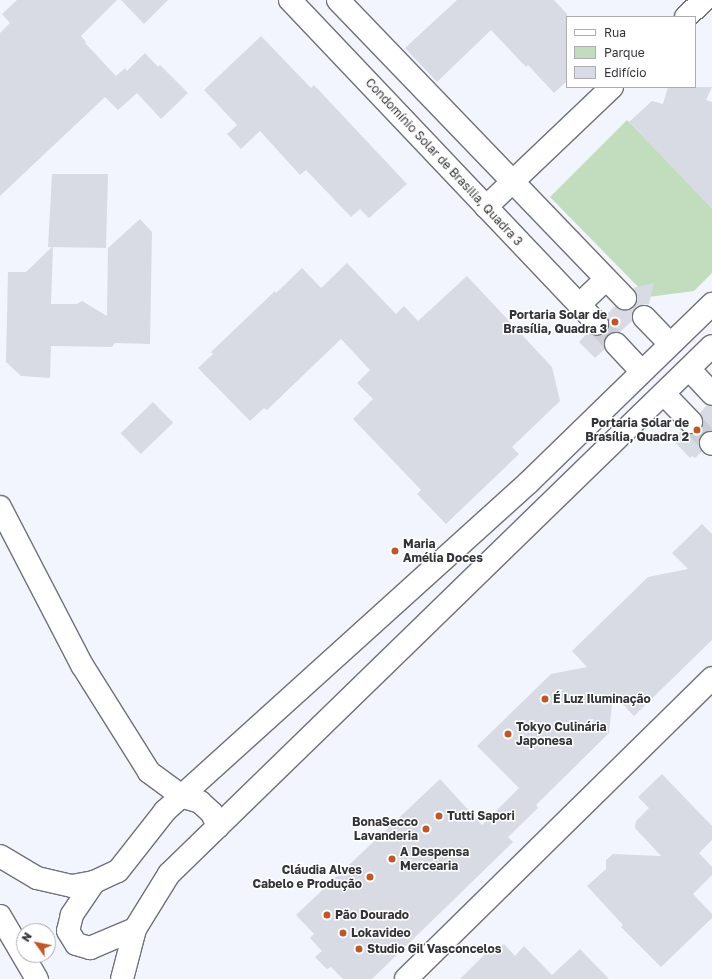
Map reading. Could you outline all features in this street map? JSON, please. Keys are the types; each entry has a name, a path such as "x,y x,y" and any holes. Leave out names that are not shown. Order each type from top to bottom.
{"main road":[{"name":"Condomínio Solar de Brasilia, Quadra 3","path":"290,0 597,324"},
{"path":"338,0 625,298"},
{"path":"687,16 704,0"},
{"path":"486,207 611,88"},
{"path":"579,305 606,279"},
{"path":"0,856 37,878 72,886 94,882 118,871 165,811 183,797 522,488 712,304"},
{"path":"644,317 670,344"},
{"path":"616,344 642,372"},
{"path":"122,979 136,929 169,874 712,346"},
{"path":"689,369 712,394"},
{"path":"664,394 691,422"},
{"path":"0,507 82,664 148,772 183,797 200,802 212,812 218,827"},
{"path":"406,979 712,678"},
{"path":"94,882 72,915 68,931 76,944 90,948 136,929"},
{"path":"0,916 37,979"}],"green space":[{"path":"627,120 712,207 712,273 694,291 648,297 550,197"}],"building":[{"path":"17,0 117,0 81,36 86,42 85,43 116,76 125,68 127,71 145,53 158,67 160,65 188,93 161,119 137,93 118,110 105,97 0,196 0,33 10,23 2,14"},
{"path":"121,0 168,0 144,24"},
{"path":"457,0 554,0 567,14 566,82 554,93 528,65 526,67 491,30 437,82 405,48"},
{"path":"261,36 311,88 314,85 407,184 369,218 360,209 351,217 306,170 300,175 260,131 241,149 227,134 237,125 204,90"},
{"path":"712,87 706,100 712,102 712,209 629,122 652,101 663,104 668,88"},
{"path":"52,174 108,174 106,248 53,247 51,304 77,304 82,301 107,316 108,248 140,219 152,232 150,344 115,343 112,347 51,346 50,378 21,376 6,362 8,272 26,272 52,247 48,247"},
{"path":"347,263 396,314 404,306 418,321 467,276 552,367 560,401 512,447 519,454 446,524 417,494 421,490 353,419 373,399 357,383 370,370 341,339 267,410 264,408 250,421 198,368 213,354 211,352 275,291 276,293 302,268 321,288"},
{"name":"Portaria Solar de Brasília, Quadra 3","path":"654,283 649,304 641,305 635,308 632,314 632,321 620,332 614,332 607,335 604,341 605,349 595,358 579,342 588,332 594,336 600,336 605,333 609,328 609,321 606,315 615,306 622,310 628,310 633,307 637,302 637,295 633,288"},
{"path":"153,402 173,423 141,454 121,433"},
{"name":"Portaria Solar de Brasília, Quadra 2","path":"707,405 712,406 712,431 702,434 699,440 699,446 702,451 695,458 692,456 690,458 673,440 682,431 687,434 694,434 700,431 703,426 703,419 700,413"},
{"path":"702,524 712,534 712,640 634,716 613,694 609,733 536,805 538,808 508,837 513,842 372,979 343,979 331,967 327,969 315,957 322,951 310,938 314,934 296,915 440,779 482,825 519,788 477,746 551,674 587,667 572,651 648,577 688,569 672,553"},
{"path":"662,774 712,826 712,840 699,853 712,867 712,875 693,894 712,914 712,918 661,967 621,927 623,925 587,886 606,869 606,860 613,854 661,856 635,828 636,821 649,808 638,797"},
{"path":"504,944 515,956 524,946 552,975 580,949 609,979 460,979 490,949 494,953"}],"tunnel":[{"path":"597,324 616,344"},
{"path":"691,422 711,443"}],"place":[{"name":"Portaria Solar de Brasília, Quadra 3","path":"615,322"},
{"name":"Portaria Solar de Brasília, Quadra 2","path":"697,430"},
{"name":"Maria Amélia Doces","path":"395,551"},
{"name":"É Luz Iluminação","path":"545,699"},
{"name":"Tokyo Culinária Japonesa","path":"508,734"},
{"name":"Tutti Sapori","path":"439,816"},
{"name":"BonaSecco Lavanderia","path":"426,829"},
{"name":"A Despensa Mercearia","path":"392,859"},
{"name":"Cláudia Alves Cabelo e Produção","path":"370,877"},
{"name":"Pão Dourado","path":"327,915"},
{"name":"Lokavideo","path":"343,933"},
{"name":"Studio Gil Vasconcelos","path":"359,949"}]}
